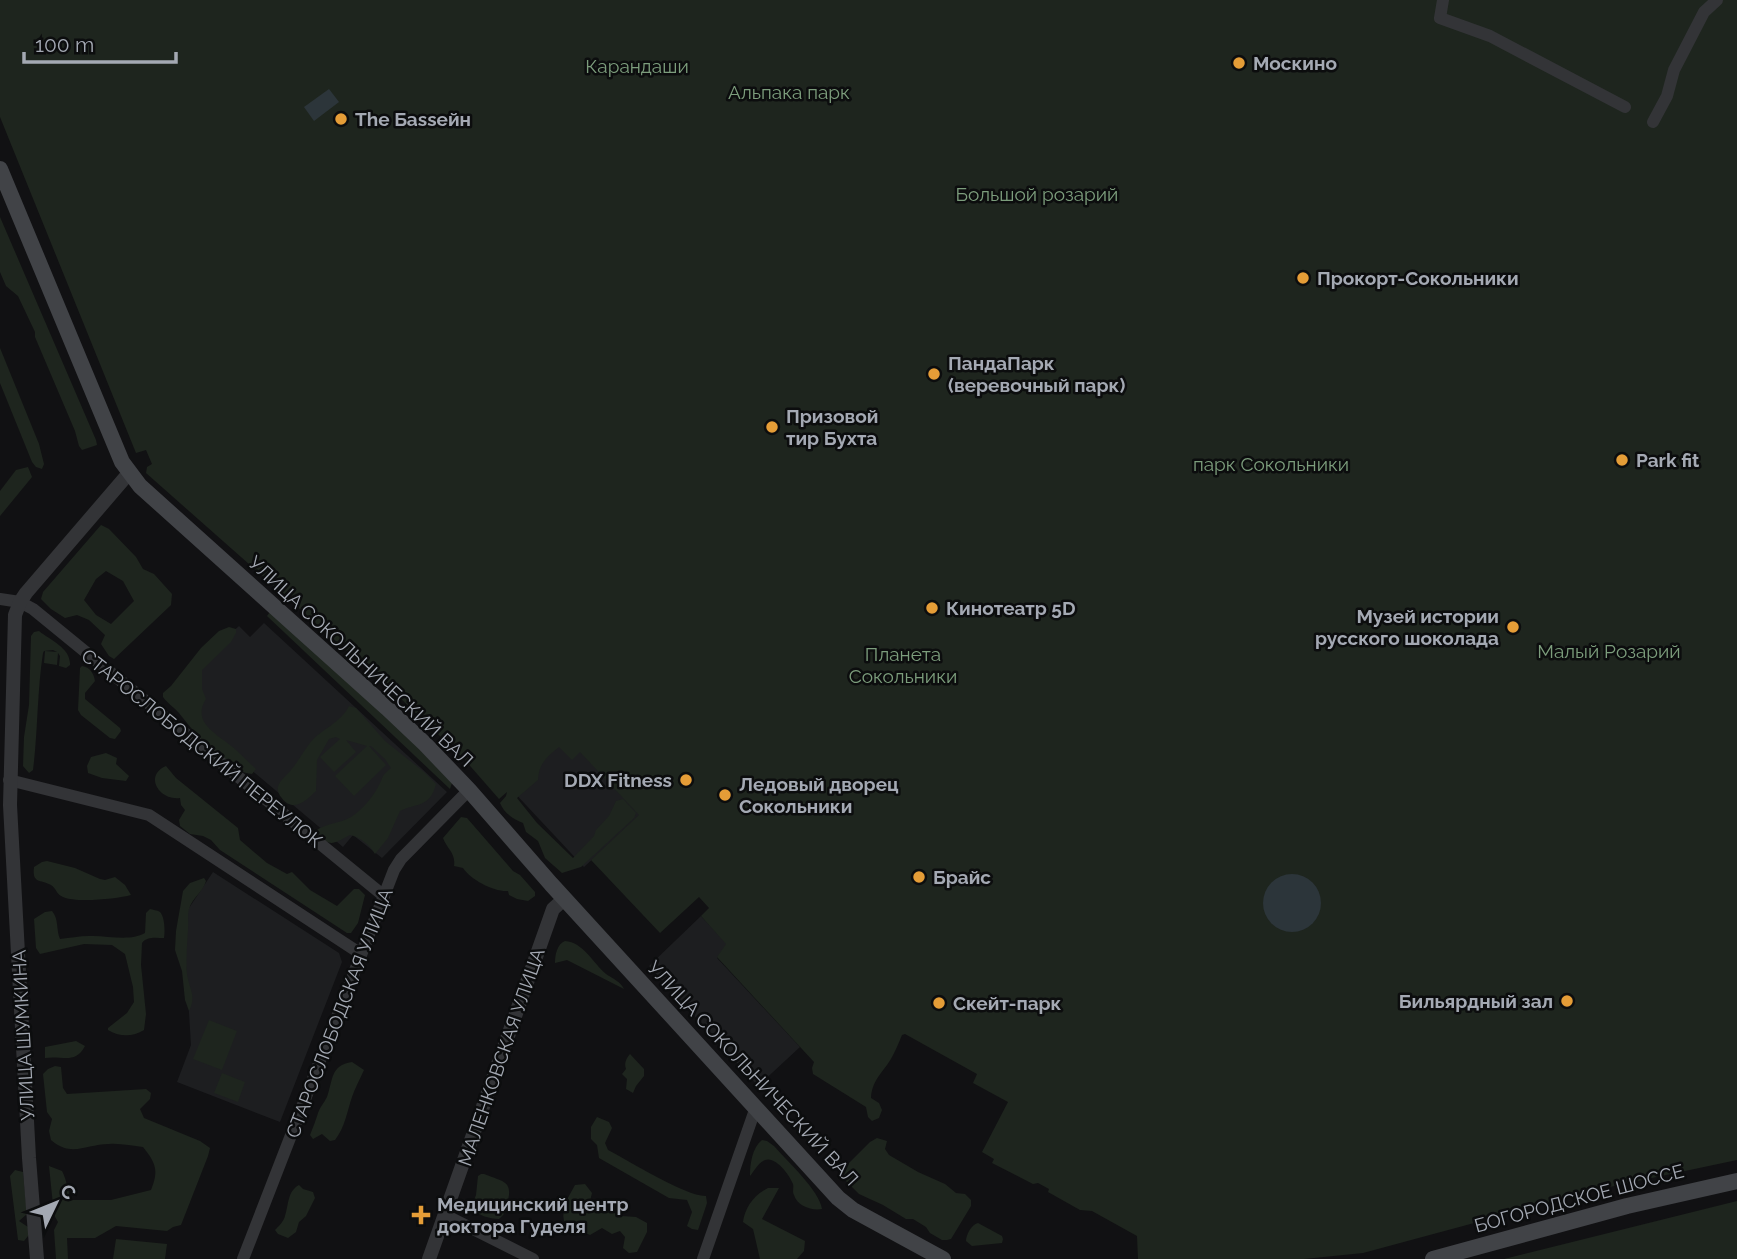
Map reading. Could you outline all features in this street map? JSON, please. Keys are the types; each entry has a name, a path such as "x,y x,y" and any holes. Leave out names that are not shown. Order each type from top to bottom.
{"main road":[{"name":"УЛИЦА СОКОЛЬНИЧЕСКИЙ ВАЛ","path":"0,170 119,456 140,486 425,744 470,790 564,898 846,1205 943,1259"},
{"name":"БОГОРОДСКОЕ ШОССЕ","path":"1433,1259 1627,1206 1737,1181"}],"street":[{"path":"1443,0 1440,18 1490,36 1625,107"},
{"path":"1653,122 1667,96 1674,70 1698,23 1704,12 1717,0"},
{"path":"0,599 20,603 129,473"},
{"name":"УЛИЦА ШУМКИНА","path":"20,603 15,615 5,779 37,1259"},
{"name":"СТАРОСЛОБОДСКИЙ ПЕРЕУЛОК","path":"20,603 33,609 384,896"},
{"path":"5,779 149,815 361,954"},
{"name":"СТАРОСЛОБОДСКАЯ УЛИЦА","path":"243,1259 394,870 401,859 470,790"},
{"name":"МАЛЕНКОВСКАЯ УЛИЦА","path":"429,1259 553,909 564,898"},
{"path":"703,1259 755,1107"},
{"path":"445,1214 533,1259"}],"shaded area":[{"path":"329,89 339,102 314,121 304,107"},
{"path":"264,623 447,792 382,858 353,835 343,847 163,696 239,626 250,637"},
{"path":"558,745 580,751 640,815 584,867 511,789"},
{"path":"213,872 339,953 342,962 280,1122 177,1082 191,1045 183,917"},
{"path":"1292,874 1303,876 1316,887 1321,903 1319,914 1308,927 1292,932 1281,930 1268,919 1263,903 1265,892 1276,879"},
{"path":"701,916 727,944 717,958 800,1047 758,1086 649,966"}],"green space":[{"name":"парк Сокольники","path":"0,0 1737,0 1737,1160 1600,1189 1363,1253 1304,1259 1138,1259 1137,1236 1092,1211 1080,1210 1048,1192 1049,1189 1038,1183 1033,1184 992,1163 994,1159 982,1152 1008,1102 973,1083 977,1074 905,1034 874,1086 871,1098 879,1103 882,1110 879,1118 872,1121 868,1117 866,1107 813,1074 814,1062 717,957 726,944 701,916 709,908 699,897 660,933 591,860 639,815 580,752 572,760 559,747 547,757 538,780 517,798 537,823 573,858 594,836 616,801 623,799 636,813 634,818 581,867 562,873 545,858 538,841 526,832 523,823 504,810 500,803 507,792 499,799 464,759 398,696 146,473 147,467 152,464 146,450 136,453 0,117"},
{"path":"0,217 97,445 82,450 79,446 35,332 18,296 6,286 0,272"},
{"path":"0,348 39,444 44,464 42,469 32,462 0,383"},
{"path":"28,467 32,477 0,516 0,491 16,470"},
{"path":"101,525 109,529 136,557 143,569 154,574 172,594 171,605 114,659 101,644 105,635 89,620 77,615 65,618 51,609 41,599 43,592","holes":["106,571 123,581 134,601 111,624 96,615 84,600 96,579"]},
{"path":"270,612 378,706 452,783 450,789 267,616"},
{"path":"229,627 236,629 231,642 202,670 202,689 206,699 202,716 209,729 256,769 252,774 242,772 221,759 163,697 163,693 201,648 219,631"},
{"path":"39,631 64,649 70,665 66,668 59,666 58,653 57,665 44,663 45,651 57,652 53,650 44,651 43,653 33,770 29,773 23,766 29,705 31,636"},
{"path":"82,666 91,671 95,681 85,693 85,699 120,728 121,731 115,739 110,738 78,710"},
{"path":"349,706 356,708 385,741 436,784 430,797 422,804 400,811 388,838 375,854 354,836 350,835 331,843 314,832 359,811 391,768 371,746 386,765 354,796 335,776 367,746 346,740 356,752 334,772 320,757 340,739 336,737 329,739 317,760 316,791 312,795 294,805 285,802 278,791 280,783 310,743 341,717"},
{"path":"106,753 117,758 116,764 129,776 126,781 88,773 87,766 91,757"},
{"path":"166,766 176,778 238,828 240,840 267,863 287,874 292,872 310,890 337,906 354,889 359,889 365,895 358,923 351,933 347,933 220,850 211,840 190,834 180,826 179,820 185,810 180,798 166,796 155,781 159,770"},
{"path":"461,817 467,818 535,892 535,896 528,901 517,899 509,895 508,891 496,890 483,884 463,868 454,866 452,854 443,838"},
{"path":"47,861 75,868 100,879 115,877 125,885 131,895 87,900 63,897 51,885 34,876 34,867"},
{"path":"204,878 205,885 188,912 187,968 192,997 189,1011 182,971 175,950 176,931 183,891 190,883"},
{"path":"150,909 162,914 164,938 149,938 142,943 141,965 146,1014 144,1030 131,1035 121,1035 108,1028 127,1013 134,1002 125,954 112,945 84,944 40,954 36,948 34,919 52,911 56,917 60,939 85,936 132,937 145,933 146,913"},
{"path":"565,941 582,949 624,989 567,960 555,963 558,947"},
{"path":"209,1020 237,1031 222,1070 193,1059"},
{"path":"76,1041 85,1046 77,1055 68,1058 45,1058 45,1047"},
{"path":"630,1054 644,1069 644,1076 633,1093 626,1089 627,1079 622,1074"},
{"path":"352,1062 364,1070 341,1130 335,1140 330,1141 322,1134 313,1139 310,1135 336,1070"},
{"path":"55,1066 61,1067 63,1088 67,1094 146,1089 151,1093 150,1099 140,1109 144,1118 200,1141 210,1148 181,1225 167,1231 116,1226 95,1238 67,1238 68,1259 56,1259 54,1230 58,1222 54,1215 49,1166 62,1171 72,1200 111,1200 151,1190 155,1172 151,1158 143,1147 113,1144 73,1149 51,1140 49,1131 52,1119 47,1112 43,1074"},
{"path":"222,1073 245,1082 238,1102 214,1093"},
{"path":"597,1117 609,1122 612,1128 605,1143 608,1150 672,1185 706,1196 707,1203 698,1230 687,1226 692,1212 687,1200 669,1198 599,1158 597,1145 591,1139 591,1127"},
{"path":"877,1138 887,1141 885,1149 889,1155 945,1184 956,1193 965,1194 971,1200 971,1206 951,1239 942,1240 913,1219 906,1219 859,1194 843,1178 846,1166"},
{"path":"762,1140 774,1146 802,1176 822,1209 810,1208 798,1202 793,1194 793,1184 789,1176 774,1161 763,1161 750,1176 754,1152"},
{"path":"15,1170 23,1172 27,1214 19,1221 28,1227 28,1236 24,1241 18,1240 10,1176"},
{"path":"481,1174 508,1186 506,1209 499,1219 484,1216 471,1208 476,1195 478,1176"},
{"path":"585,1184 592,1193 592,1208 636,1217 647,1223 647,1232 637,1252 629,1253 623,1248 625,1237 620,1231 612,1234 602,1228 590,1235 564,1221 565,1207 575,1185"},
{"path":"299,1185 313,1192 315,1198 306,1216 299,1222 296,1232 288,1238 275,1230 284,1218 290,1195"},
{"path":"768,1188 779,1188 762,1219 805,1241 804,1251 797,1259 760,1259 753,1229 743,1222 751,1202"},
{"path":"1737,1201 1737,1259 1504,1259"},
{"path":"978,1223 1002,1236 1002,1243 972,1246 966,1241 971,1228"},
{"path":"116,1239 167,1244 165,1259 113,1259"}],"place":[{"name":"Москино","path":"1239,63"},
{"name":"The Баssейн","path":"341,119"},
{"name":"Прокорт-Сокольники","path":"1303,278"},
{"name":"ПандаПарк (веревочный парк)","path":"934,374"},
{"name":"Призовой тир Бухта","path":"772,427"},
{"name":"Park fit","path":"1622,460"},
{"name":"Кинотеатр 5D","path":"932,608"},
{"name":"Музей истории русского шоколада","path":"1513,627"},
{"name":"DDX Fitness","path":"686,780"},
{"name":"Ледовый дворец Сокольники","path":"725,795"},
{"name":"Брайс","path":"919,877"},
{"name":"Бильярдный зал","path":"1567,1001"},
{"name":"Скейт-парк","path":"939,1003"},
{"name":"Медицинский центр доктора Гуделя","path":"421,1215"}],"park label":[{"name":"Карандаши","path":"637,66"},
{"name":"Альпака парк","path":"789,92"},
{"name":"Большой розарий","path":"1037,194"},
{"name":"Малый Розарий","path":"1609,651"},
{"name":"Планета Сокольники","path":"903,665"}]}
